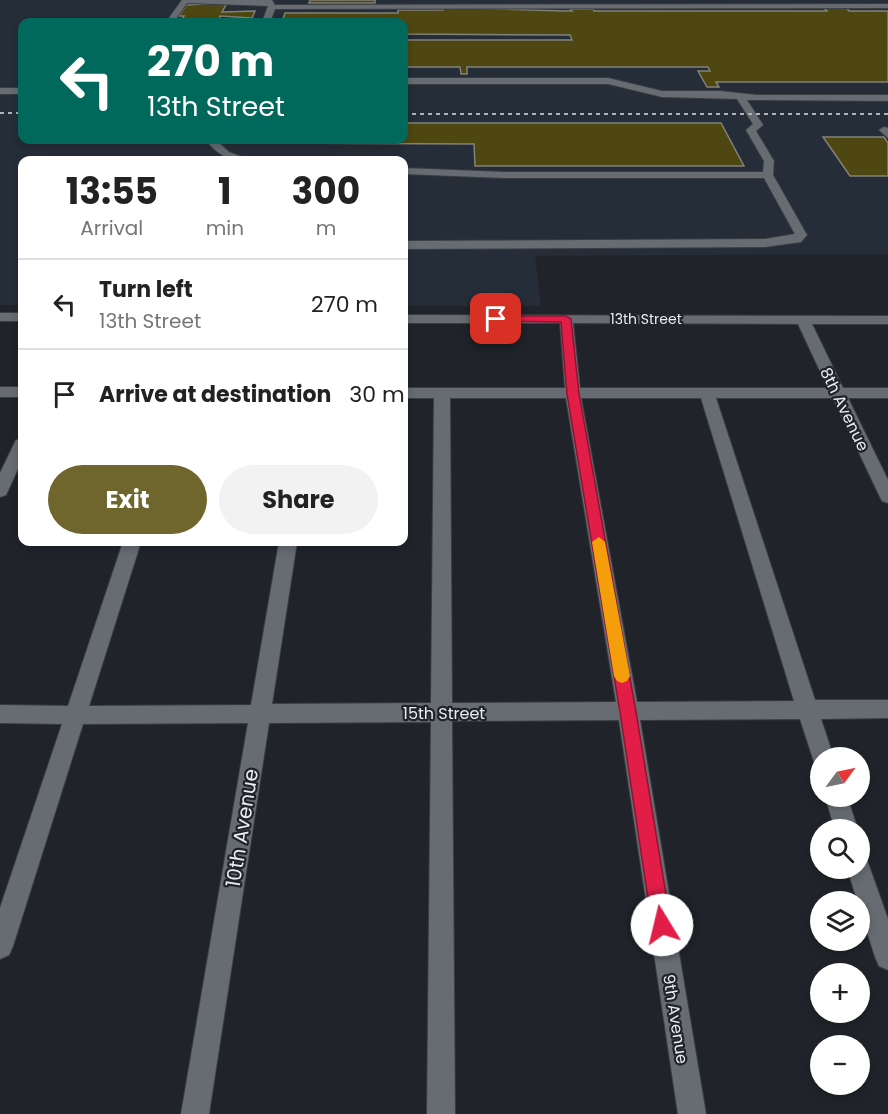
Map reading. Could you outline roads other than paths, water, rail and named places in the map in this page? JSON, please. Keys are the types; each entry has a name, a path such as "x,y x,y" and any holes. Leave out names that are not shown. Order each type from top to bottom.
{"street":[{"path":"173,18 185,1 231,1 244,4 888,6"},
{"path":"408,81 608,81 662,93 739,95 757,98 888,98"},
{"path":"0,91 18,91"},
{"path":"408,245 765,243 797,239 801,235 799,230 768,176 769,161 751,130 758,125 739,95"},
{"path":"214,144 218,150 229,156"},
{"path":"408,171 504,175 768,176"},
{"path":"0,317 18,317"},
{"name":"13th Street","path":"408,319 888,320"},
{"name":"9th Avenue","path":"566,319 573,394 628,712 692,1114"},
{"name":"8th Avenue","path":"803,320 888,497"},
{"path":"0,392 18,392"},
{"path":"408,393 888,393"},
{"path":"441,1114 442,394"},
{"path":"707,394 820,747"},
{"path":"0,491 18,453"},
{"path":"0,946 131,546"},
{"name":"10th Avenue","path":"195,1114 287,546"},
{"name":"15th Street","path":"0,714 888,709"},
{"path":"863,879 888,957"}],"railway":[{"path":"0,113 18,113"},
{"path":"408,114 888,114"}]}
